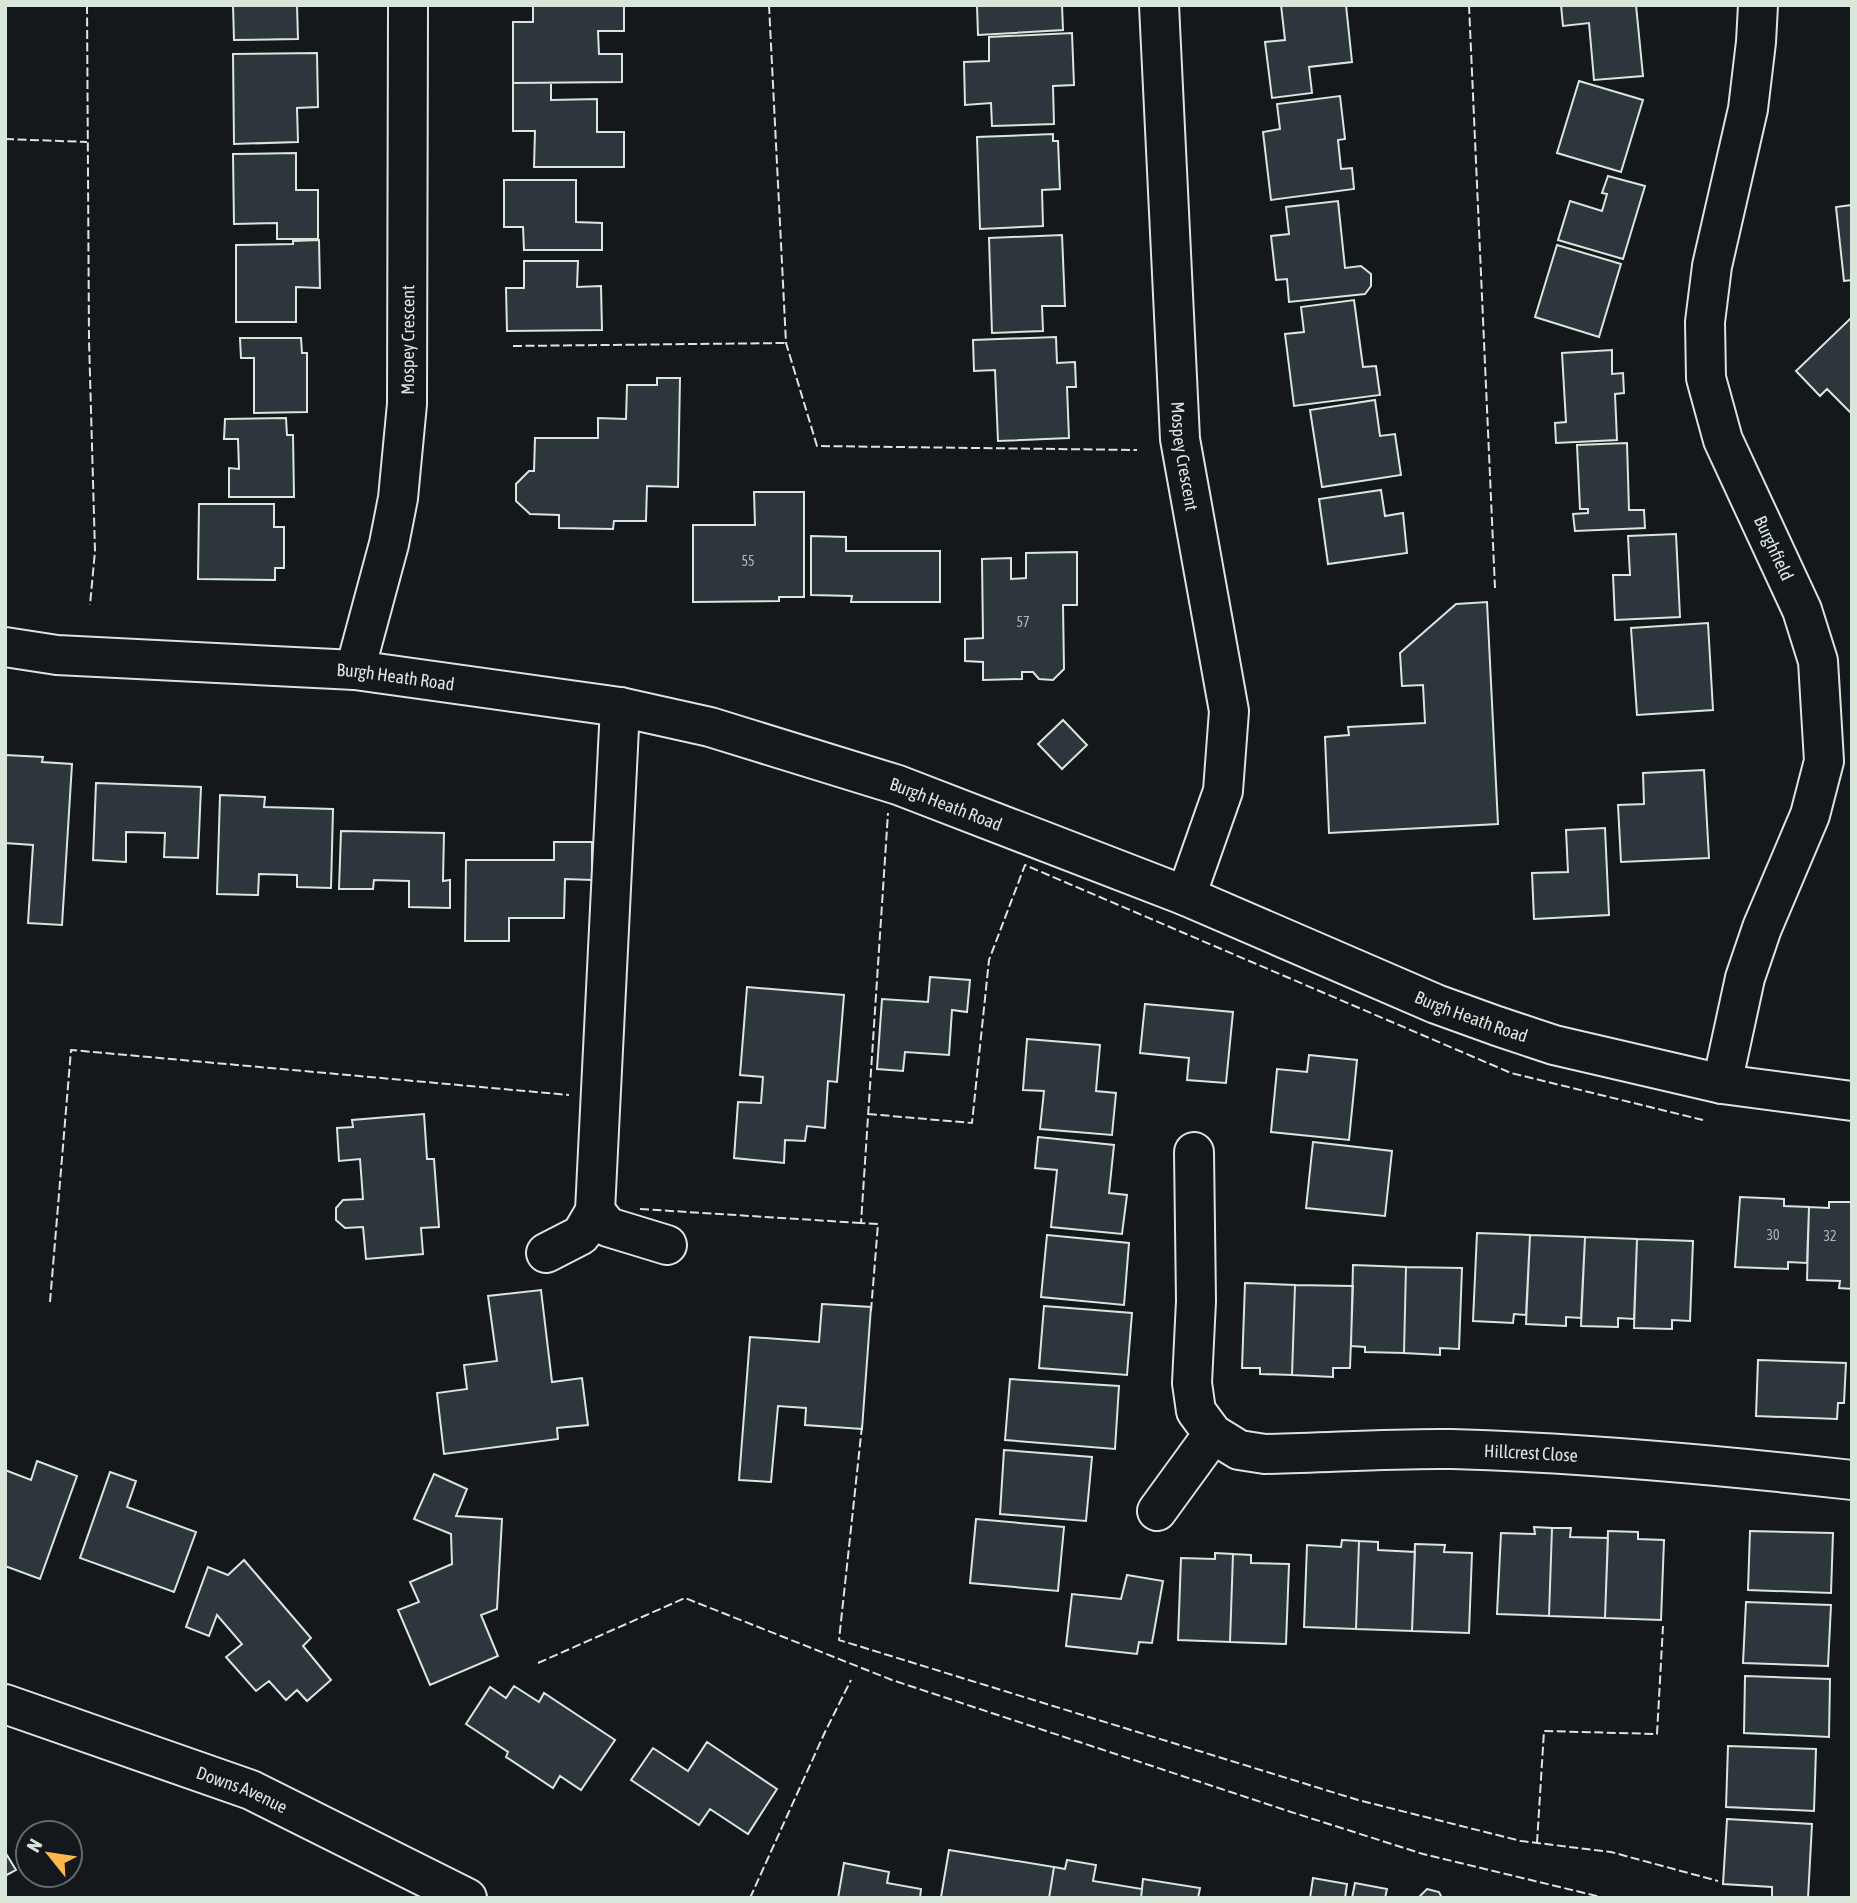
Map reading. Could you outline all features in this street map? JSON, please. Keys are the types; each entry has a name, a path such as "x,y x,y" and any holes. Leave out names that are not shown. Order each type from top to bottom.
{"street":[{"name":"Mospey Crescent","path":"355,670 396,510 407,404 408,5"},
{"name":"Mospey Crescent","path":"1159,5 1180,439 1229,711 1223,791 1186,896"},
{"name":"Burghfield","path":"1722,1084 1745,978 1762,928 1810,815 1824,761 1821,694 1814,648 1802,610 1723,440 1706,378 1705,321 1712,266 1748,109 1758,5"},
{"name":"Burgh Heath Road","path":"5,647 57,655 355,670 620,707 710,727 898,785 1186,896 1423,999 1554,1045 1722,1084 1852,1101"},
{"path":"546,1253 581,1235 595,1211 620,707"},
{"name":"Hillcrest Close","path":"1194,1152 1196,1301 1192,1382 1196,1411 1213,1434 1239,1450 1265,1454 1449,1449 1560,1453 1644,1458 1852,1480"},
{"path":"595,1211 608,1227 667,1245"},
{"path":"1157,1511 1213,1434"},
{"name":"Downs Avenue","path":"5,1704 251,1790 467,1898"}],"building":[{"path":"233,5 297,5 298,39 234,40"},
{"path":"533,5 624,5 624,31 598,31 599,54 622,54 622,82 513,83 513,22 533,22"},
{"path":"977,5 1062,5 1063,30 978,35"},
{"path":"1281,5 1346,5 1352,62 1309,67 1312,93 1272,98 1265,42 1285,40"},
{"path":"1561,5 1636,5 1643,76 1594,80 1589,23 1563,26"},
{"path":"1072,33 1074,85 1053,86 1054,124 992,126 991,103 965,105 964,62 989,61 989,37"},
{"path":"317,53 318,107 297,108 298,142 234,144 233,54"},
{"path":"1579,81 1643,100 1621,172 1557,153"},
{"path":"513,83 551,83 551,100 597,99 597,132 624,132 624,167 534,167 535,131 513,131"},
{"path":"1340,96 1345,139 1338,140 1341,169 1352,168 1354,189 1271,200 1263,132 1280,129 1277,104"},
{"path":"1053,134 1053,141 1058,141 1060,189 1042,190 1043,226 980,229 977,137"},
{"path":"296,153 296,190 318,190 318,239 277,239 277,223 234,224 233,154"},
{"path":"1608,176 1645,186 1623,259 1558,240 1570,201 1602,211 1607,194 1602,193"},
{"path":"504,180 576,180 576,222 602,223 602,250 524,250 523,227 504,227"},
{"path":"1338,201 1345,268 1361,266 1371,274 1371,286 1365,294 1289,302 1287,279 1276,280 1271,236 1289,234 1286,207"},
{"path":"1852,205 1852,280 1844,281 1836,207"},
{"path":"1062,235 1065,306 1042,306 1043,331 992,333 989,238"},
{"path":"319,240 320,288 296,287 296,322 236,322 236,245 293,244 293,241"},
{"path":"1557,245 1621,264 1599,337 1535,317"},
{"path":"524,261 578,261 577,287 601,286 602,330 507,331 506,288 524,288"},
{"path":"1354,300 1363,367 1376,366 1380,395 1294,406 1285,334 1304,332 1301,307"},
{"path":"1852,317 1852,414 1827,389 1820,396 1796,371"},
{"path":"1056,337 1057,363 1075,362 1076,387 1067,387 1069,438 998,441 995,370 974,371 973,340"},
{"path":"240,338 301,338 302,353 307,353 307,412 254,413 254,358 241,358"},
{"path":"1612,350 1612,374 1623,373 1624,393 1615,394 1617,440 1556,443 1555,423 1566,422 1562,353"},
{"path":"657,378 680,378 678,487 647,486 646,521 614,521 613,529 559,528 559,515 530,514 516,501 516,484 529,471 534,471 535,438 598,438 598,418 626,419 627,385 657,385"},
{"path":"1375,400 1380,436 1395,434 1401,475 1322,487 1310,410"},
{"path":"286,418 287,435 293,435 294,497 229,497 229,468 239,469 238,439 224,439 225,419"},
{"path":"1627,443 1629,510 1644,510 1645,528 1575,531 1573,514 1588,513 1588,509 1580,509 1577,445"},
{"path":"1381,490 1385,516 1403,513 1407,553 1328,564 1319,499"},
{"path":"754,492 804,492 804,597 779,597 779,601 693,602 693,525 755,525"},
{"path":"199,504 274,504 274,527 284,527 284,568 275,568 275,580 198,579"},
{"path":"1676,534 1680,617 1615,620 1613,575 1630,575 1628,536"},
{"path":"811,536 846,537 846,551 940,551 940,602 851,602 852,596 811,595"},
{"path":"1077,552 1077,605 1063,605 1064,669 1053,680 1039,679 1033,672 1022,672 1022,679 983,680 983,662 965,661 965,639 983,638 982,559 1011,558 1011,579 1026,578 1026,553"},
{"path":"1487,602 1498,824 1329,833 1325,737 1349,735 1348,727 1425,723 1423,685 1402,686 1400,653 1456,604"},
{"path":"1708,623 1713,710 1637,715 1631,628"},
{"path":"1063,720 1087,745 1062,769 1038,744"},
{"path":"5,755 43,757 42,762 72,764 62,925 28,923 33,845 5,843"},
{"path":"1704,770 1709,858 1621,862 1618,805 1644,804 1643,773"},
{"path":"96,783 201,787 198,858 164,857 165,833 126,832 126,862 93,860"},
{"path":"220,795 265,797 264,807 333,809 331,888 297,887 297,875 259,874 258,895 217,894"},
{"path":"1605,828 1609,915 1534,919 1532,873 1568,872 1566,830"},
{"path":"341,831 444,833 443,881 450,880 450,908 409,907 409,881 374,880 373,889 339,889"},
{"path":"554,842 592,842 592,880 565,879 564,918 509,918 509,941 465,941 466,860 554,860"},
{"path":"930,977 970,980 967,1012 952,1010 949,1055 905,1052 903,1071 877,1069 882,999 928,1002"},
{"path":"747,987 844,995 837,1082 828,1081 825,1128 807,1126 805,1141 785,1140 784,1163 734,1158 738,1102 761,1103 763,1077 740,1075"},
{"path":"1145,1004 1233,1012 1226,1083 1187,1080 1189,1058 1140,1053"},
{"path":"1027,1039 1100,1045 1096,1091 1116,1093 1112,1135 1040,1129 1044,1091 1023,1090"},
{"path":"1309,1055 1357,1060 1349,1140 1271,1132 1277,1069 1307,1072"},
{"path":"424,1114 427,1159 434,1159 439,1227 421,1228 423,1254 366,1259 363,1227 345,1228 336,1220 336,1208 343,1200 363,1199 360,1159 339,1161 337,1128 353,1127 352,1120"},
{"path":"1038,1137 1114,1145 1109,1193 1127,1195 1122,1234 1051,1227 1057,1170 1035,1168"},
{"path":"1313,1142 1392,1151 1385,1216 1306,1208"},
{"path":"1740,1197 1784,1199 1784,1206 1809,1207 1807,1263 1788,1262 1788,1269 1735,1267"},
{"path":"1829,1202 1852,1202 1852,1289 1839,1288 1840,1281 1807,1280 1809,1207 1829,1208"},
{"path":"1477,1233 1530,1235 1526,1315 1514,1314 1513,1323 1473,1321"},
{"path":"1047,1235 1129,1243 1124,1305 1041,1297"},
{"path":"1530,1235 1585,1237 1581,1318 1566,1317 1566,1326 1526,1324"},
{"path":"1585,1237 1637,1239 1634,1319 1618,1318 1618,1327 1581,1326"},
{"path":"1637,1239 1693,1241 1690,1321 1672,1320 1672,1329 1634,1328"},
{"path":"1353,1265 1406,1267 1404,1353 1365,1352 1365,1347 1351,1346"},
{"path":"1406,1267 1462,1268 1459,1349 1440,1348 1440,1355 1404,1353"},
{"path":"1245,1283 1295,1285 1292,1375 1260,1374 1260,1368 1242,1368"},
{"path":"1295,1285 1353,1286 1350,1368 1333,1368 1333,1377 1292,1375"},
{"path":"541,1290 552,1382 582,1378 588,1425 557,1428 558,1439 444,1454 437,1393 467,1389 464,1365 497,1361 488,1296"},
{"path":"822,1304 871,1307 862,1429 805,1425 806,1408 778,1406 771,1482 739,1480 750,1337 819,1342"},
{"path":"1044,1306 1132,1313 1127,1375 1039,1368"},
{"path":"1758,1360 1846,1363 1844,1403 1838,1403 1837,1419 1756,1416"},
{"path":"1010,1379 1119,1386 1115,1449 1005,1440"},
{"path":"1004,1450 1092,1457 1086,1521 1000,1514"},
{"path":"37,1461 77,1476 40,1579 5,1566 5,1470 31,1480"},
{"path":"110,1472 136,1481 127,1507 196,1532 174,1592 80,1558"},
{"path":"434,1474 467,1489 456,1516 502,1519 497,1609 481,1615 498,1656 430,1685 398,1610 419,1602 410,1582 452,1564 451,1534 414,1519"},
{"path":"976,1519 1064,1527 1058,1591 970,1583"},
{"path":"1534,1527 1552,1528 1549,1616 1497,1614 1501,1533 1535,1534"},
{"path":"1552,1528 1571,1528 1570,1537 1608,1538 1605,1618 1549,1616"},
{"path":"1608,1531 1638,1532 1638,1539 1664,1540 1661,1620 1605,1618"},
{"path":"1750,1531 1833,1533 1831,1593 1748,1590"},
{"path":"1342,1540 1359,1541 1356,1629 1304,1627 1307,1545 1341,1547"},
{"path":"1359,1541 1378,1542 1378,1550 1415,1552 1412,1631 1356,1629"},
{"path":"1415,1544 1445,1545 1444,1552 1472,1553 1469,1633 1412,1631"},
{"path":"1215,1553 1233,1554 1230,1642 1178,1640 1181,1558 1215,1559"},
{"path":"1233,1554 1251,1555 1251,1563 1289,1564 1286,1644 1230,1642"},
{"path":"244,1560 311,1638 303,1646 331,1680 307,1701 297,1690 286,1700 269,1681 256,1691 226,1657 242,1644 217,1615 209,1636 186,1627 208,1567 228,1575"},
{"path":"1127,1575 1163,1581 1152,1643 1139,1642 1137,1654 1066,1646 1072,1594 1121,1599"},
{"path":"1746,1602 1831,1605 1828,1666 1743,1663"},
{"path":"1745,1676 1830,1679 1829,1737 1744,1733"},
{"path":"514,1686 539,1702 544,1693 615,1740 581,1790 560,1776 553,1788 506,1757 508,1752 466,1724 490,1687 506,1698"},
{"path":"707,1742 777,1789 748,1834 710,1809 699,1825 631,1780 653,1748 688,1771"},
{"path":"1728,1746 1816,1749 1814,1811 1726,1807"},
{"path":"1727,1819 1812,1824 1808,1898 1772,1897 1772,1887 1723,1884"},
{"path":"949,1850 1054,1867 1049,1898 941,1897"},
{"path":"5,1852 14,1871 5,1876"},
{"path":"1067,1860 1096,1865 1093,1881 1142,1889 1141,1898 1049,1898 1054,1867 1065,1869"},
{"path":"844,1863 889,1872 887,1883 921,1889 920,1898 838,1898"},
{"path":"1313,1878 1347,1884 1345,1898 1310,1898"},
{"path":"1143,1879 1200,1888 1198,1898 1141,1898"},
{"path":"1355,1883 1387,1889 1385,1898 1352,1898"},
{"path":"1427,1889 1439,1892 1442,1898 1418,1898"}],"fence":[{"path":"87,5 89,340 95,551 90,605"},
{"path":"769,5 786,343 817,446 1137,450"},
{"path":"1469,5 1495,588"},
{"path":"5,139 87,142"},
{"path":"513,346 786,343"},
{"path":"871,1311 878,1224 861,1223 888,813"},
{"path":"868,1114 972,1123 989,960 1025,865 1511,1073 1703,1120"},
{"path":"50,1302 71,1050 569,1095"},
{"path":"640,1209 861,1223"},
{"path":"862,1426 839,1640 1358,1800 1521,1841 1611,1852 1718,1881"},
{"path":"538,1663 685,1598 892,1680 1288,1811 1423,1854 1605,1898"},
{"path":"1537,1843 1544,1731 1657,1734 1663,1626"},
{"path":"750,1898 851,1680"}]}
